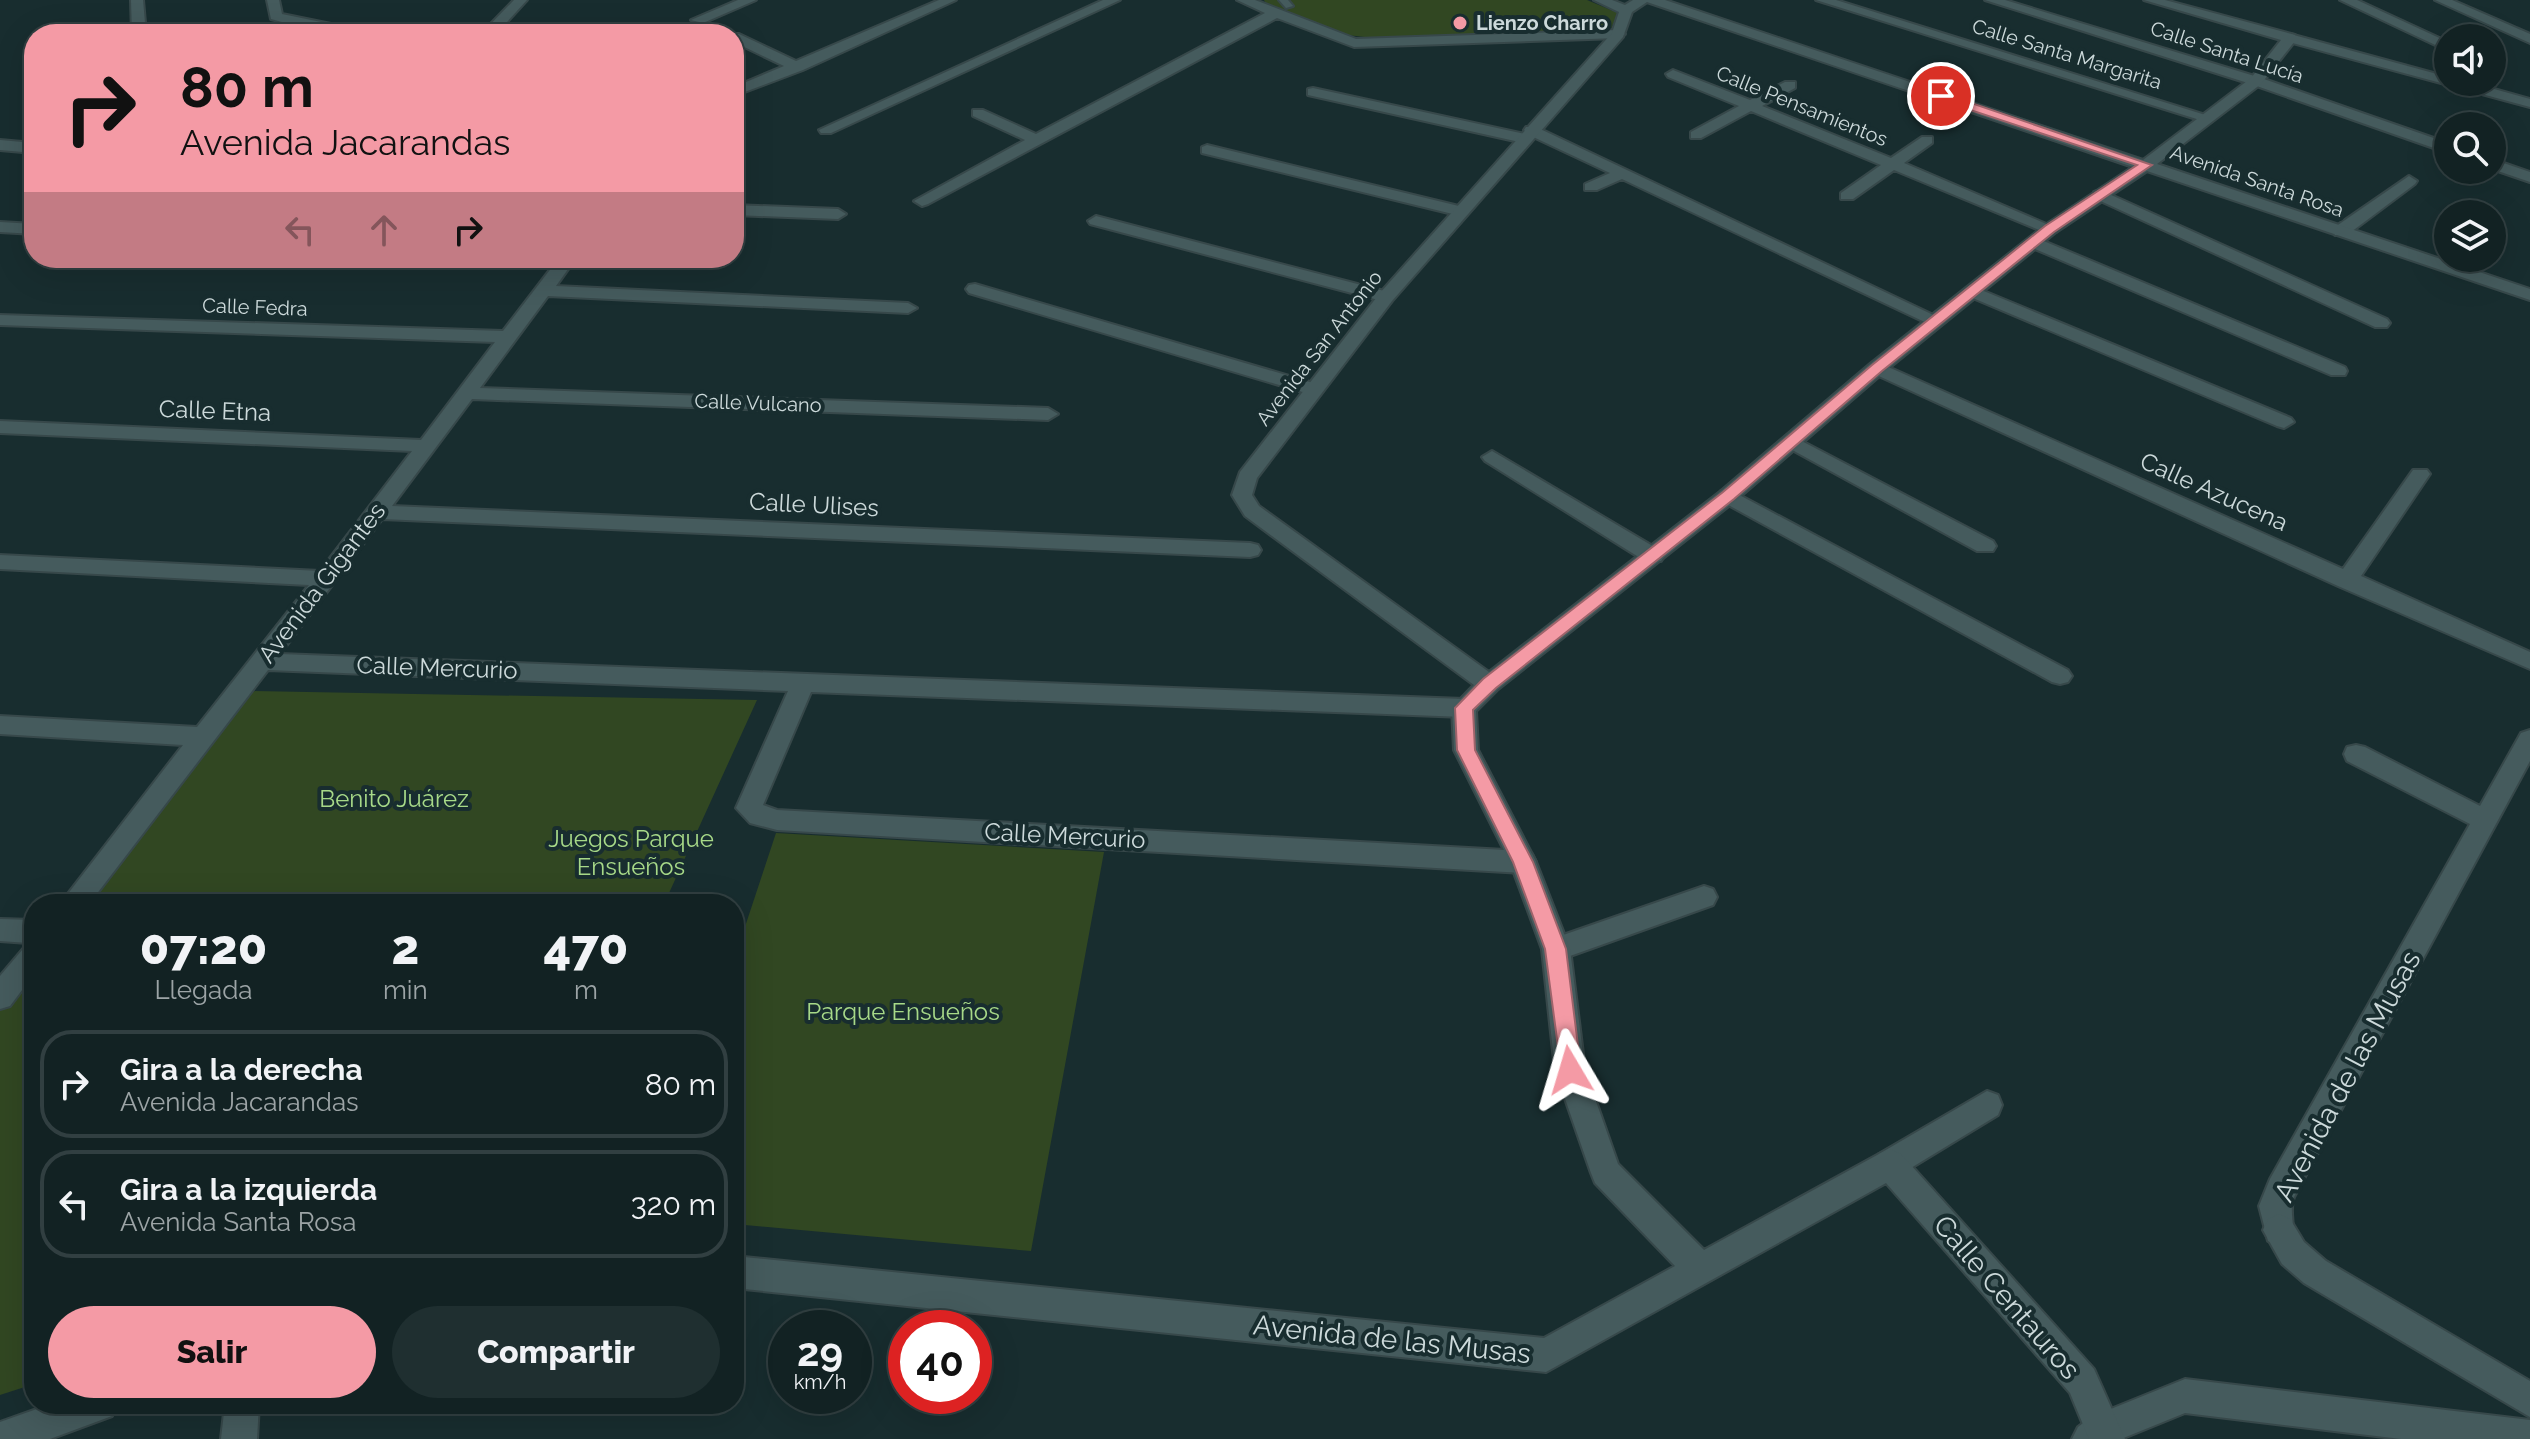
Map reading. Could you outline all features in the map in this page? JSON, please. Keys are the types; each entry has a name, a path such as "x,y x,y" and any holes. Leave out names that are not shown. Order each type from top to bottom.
{"street":[{"path":"137,0 138,24"},
{"path":"273,0 276,16 307,24"},
{"path":"498,24 521,0"},
{"path":"707,24 698,20 750,0"},
{"path":"744,88 950,0"},
{"path":"826,130 1114,0"},
{"path":"1243,0 1283,6 1354,43 1618,34"},
{"path":"1600,0 1634,5"},
{"name":"Avenida Santa Rosa","path":"1652,0 2530,295"},
{"name":"Calle Santa Margarita","path":"1822,0 2208,118"},
{"name":"Calle Santa Lucía","path":"1991,0 2256,81 2434,143"},
{"path":"2150,0 2434,77"},
{"path":"2346,0 2434,41"},
{"path":"2441,0 2530,39"},
{"name":"Avenida San Antonio","path":"1489,684 1252,511 1242,495 1247,477 1386,297 1618,34 1634,5"},
{"path":"922,201 1283,6"},
{"path":"1701,1269 1606,1173 1570,1070 1556,949 1523,862 1466,750 1464,708 1489,684 1728,496 1877,368 2050,229 2146,165 2256,81 2290,38"},
{"path":"744,42 798,67"},
{"name":"Calle Pensamientos","path":"1673,74 2050,229"},
{"path":"1696,135 1790,85"},
{"path":"1313,92 1528,134 1937,321"},
{"path":"2505,96 2530,103"},
{"path":"978,113 1036,140"},
{"path":"1847,196 1927,140"},
{"path":"0,145 24,147"},
{"path":"1207,150 1461,211"},
{"path":"2506,169 2530,177"},
{"path":"1591,187 1620,174"},
{"path":"2341,231 2409,181"},
{"path":"2100,195 2381,323"},
{"path":"744,210 838,214"},
{"path":"1096,221 1386,297"},
{"path":"0,227 24,228"},
{"path":"2034,242 2338,371"},
{"name":"Avenida Gigantes","path":"81,894 326,579 560,268"},
{"path":"975,289 1313,389"},
{"path":"543,291 908,308"},
{"path":"1974,292 2284,422"},
{"name":"Calle Fedra","path":"0,320 509,337"},
{"name":"Calle Azucena","path":"1877,368 2530,661"},
{"name":"Calle Vulcano","path":"468,393 1048,414"},
{"name":"Calle Etna","path":"0,427 427,446"},
{"path":"1792,442 1985,546"},
{"path":"1492,457 1653,556"},
{"path":"2346,581 2420,474"},
{"path":"1728,496 2060,676"},
{"name":"Calle Ulises","path":"377,512 1250,550"},
{"path":"0,562 326,579"},
{"name":"Calle Mercurio","path":"262,662 1464,708"},
{"name":"Calle Mercurio","path":"804,681 749,808 759,816 777,820 1523,862"},
{"path":"0,725 204,737"},
{"name":"Avenida de las Musas","path":"2530,739 2281,1190 2275,1206 2279,1230 2293,1253 2315,1272 2530,1400"},
{"path":"2356,754 2485,820"},
{"path":"1556,949 1704,897"},
{"path":"0,930 24,931"},
{"path":"0,997 24,966"},
{"name":"Avenida de las Musas","path":"744,1273 1546,1355 1890,1164 1987,1105"},
{"name":"Calle Centauros","path":"1890,1164 2082,1381 2100,1436"},
{"path":"2100,1436 2185,1396 2530,1437"},
{"path":"1,1439 72,1414"},
{"path":"239,1439 241,1414"}],"green space":[{"name":"Lienzo Charro","path":"1264,0 1587,0 1618,13 1609,33 1402,41 1337,34 1268,8"},
{"name":"Benito Juárez","path":"248,691 757,700 669,894 90,894"},
{"name":"Parque Ensueños","path":"776,833 1104,852 1031,1251 744,1225 744,930"},
{"path":"24,979 24,1387 0,1395 0,1009"}],"place":[{"name":"Lienzo Charro","path":"1460,23"}],"route":[{"path":"1570,1070 1556,949 1523,862 1466,750 1464,708 1489,684 1728,496 1877,368 2050,229 2146,165 1941,96"}],"park label":[{"name":"Juegos Parque Ensueños","path":"631,853"}]}
